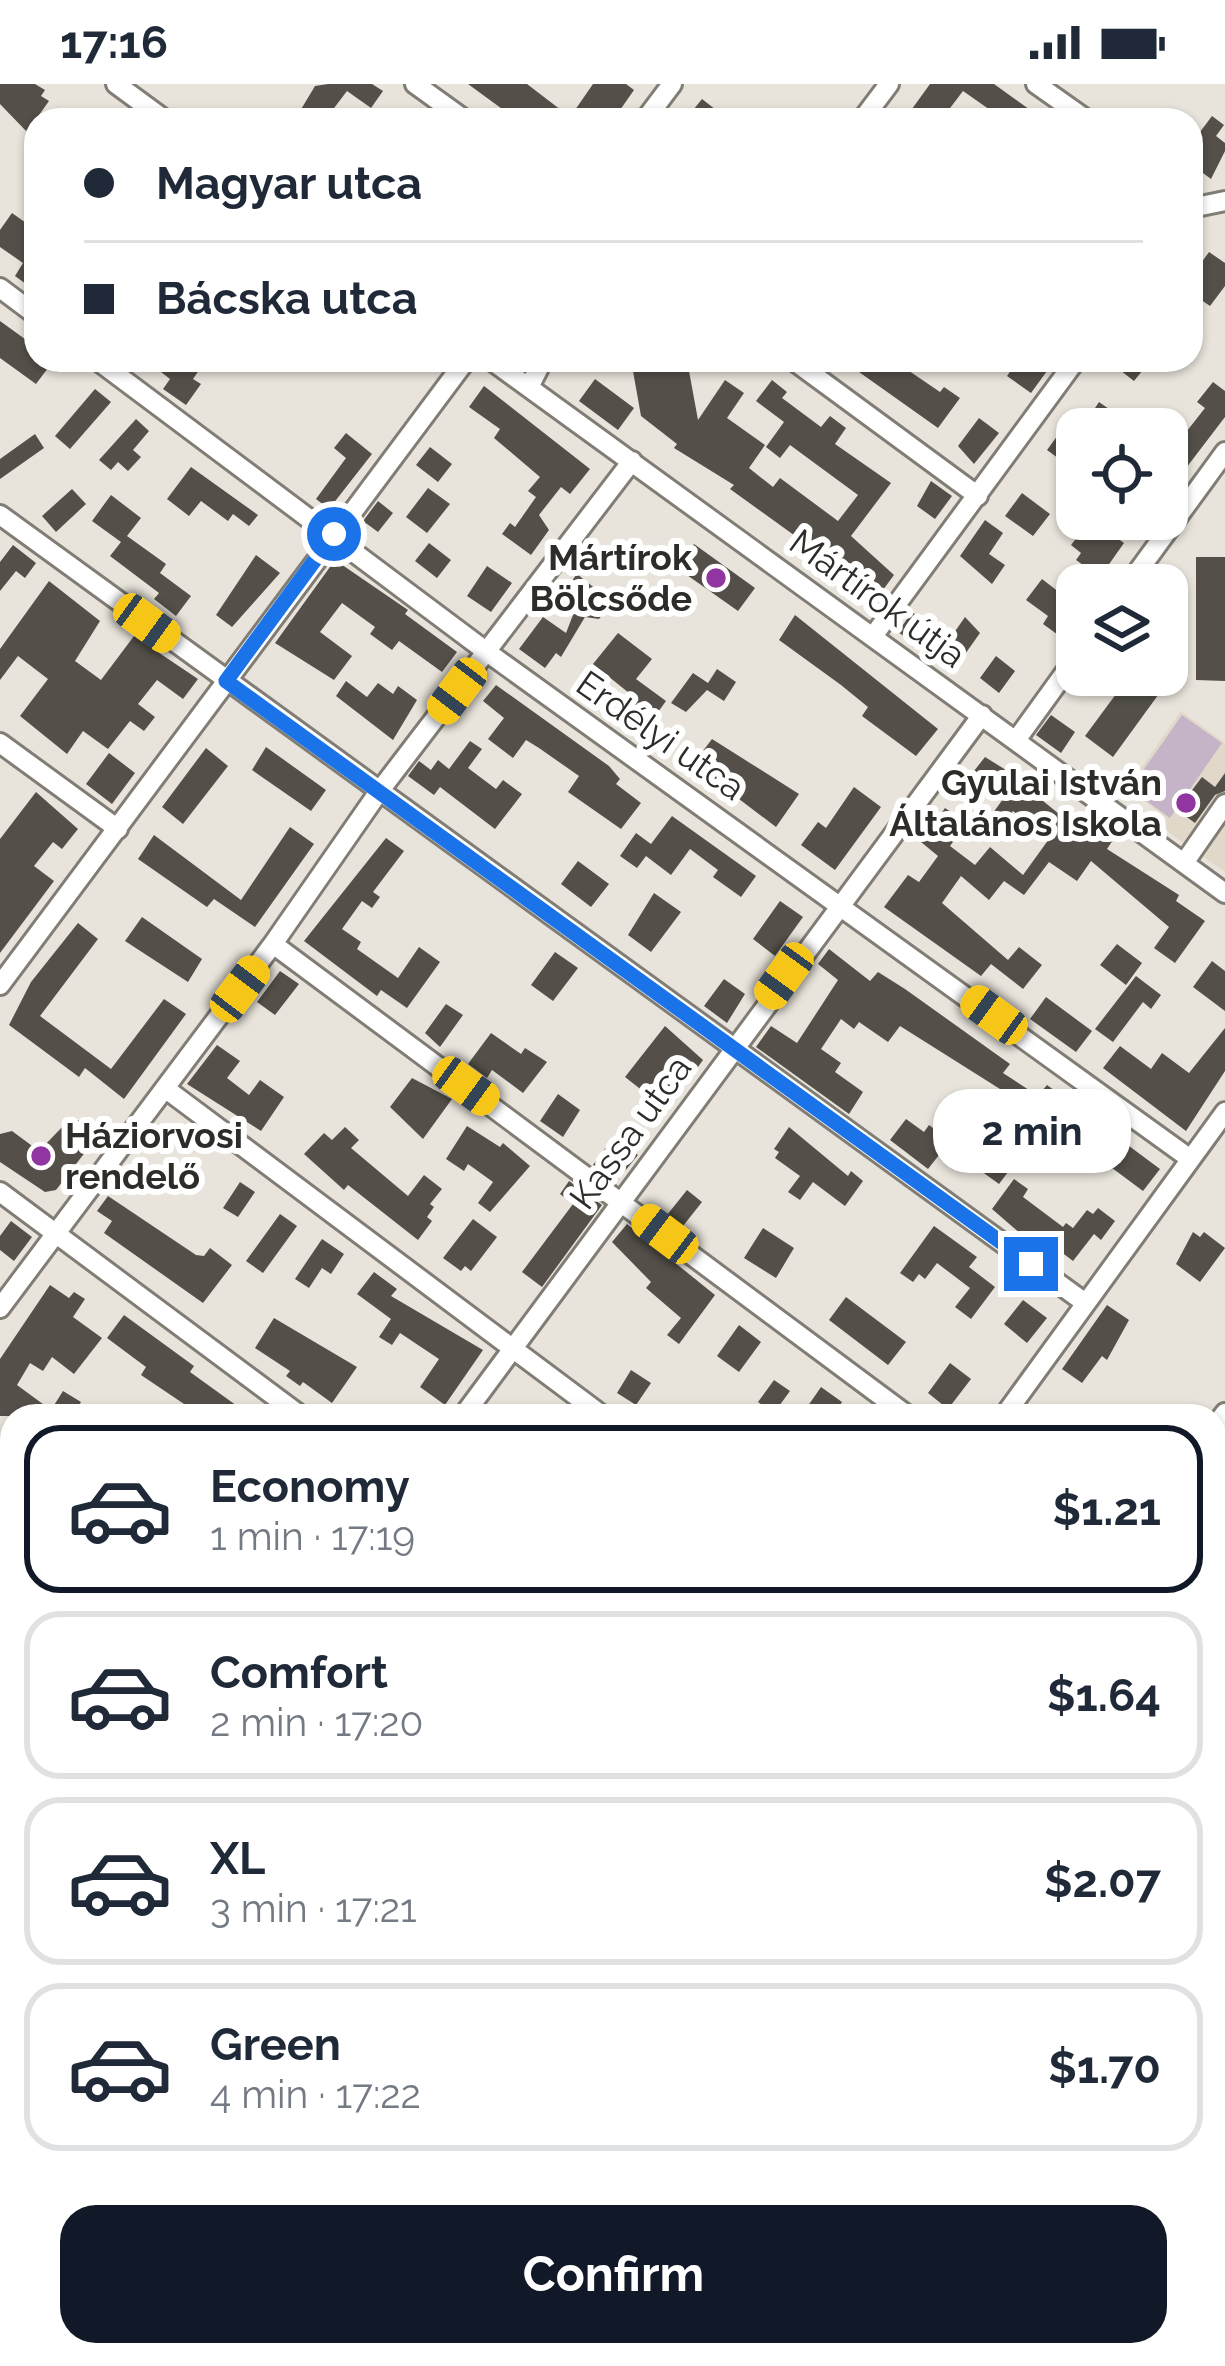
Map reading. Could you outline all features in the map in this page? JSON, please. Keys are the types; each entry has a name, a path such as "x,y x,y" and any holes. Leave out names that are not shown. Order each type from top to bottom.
{"street":[{"path":"116,84 149,108"},
{"path":"415,84 448,108"},
{"path":"1036,84 1070,108"},
{"name":"Erdélyi utca","path":"114,372 487,652 1190,1158"},
{"path":"3,975 118,829 457,372"},
{"name":"Mártírok útja","path":"508,372 1225,893"},
{"path":"525,372 529,387"},
{"path":"529,387 537,372"},
{"path":"809,372 978,496"},
{"path":"874,635 1067,372"},
{"path":"1143,564 1225,452"},
{"path":"0,1308 273,944 378,793 632,460"},
{"path":"0,515 1084,1302"},
{"path":"1017,740 1056,685"},
{"name":"Kassa utca","path":"472,1404 730,1049 982,715"},
{"path":"0,743 118,829"},
{"path":"1184,863 1225,804"},
{"path":"273,944 892,1404"},
{"path":"166,1089 587,1404"},
{"path":"1012,1404 1225,1112"},
{"path":"0,1192 285,1404"}],"shaded area":[{"name":"Gyulai István Általános Iskola","path":"1181,711 1225,743 1225,872 1161,827 1167,818 1127,788"},
{"path":"1182,715 1222,743 1170,818 1130,789"}],"building":[{"path":"0,84 35,84 45,90 41,96 49,101 44,108 24,108 24,129 0,104"},
{"path":"372,84 383,91 371,108 347,91 334,108 302,108 315,86"},
{"path":"468,84 527,84 558,108 501,108"},
{"path":"593,84 626,84 634,90 621,108 576,108"},
{"path":"930,84 994,84 1027,108 987,108 963,91 950,108 913,108"},
{"path":"1212,116 1224,125 1216,136 1225,143 1225,151 1211,179 1203,173 1203,128"},
{"path":"12,213 24,222 24,283 15,276 23,263 0,247 0,230"},
{"path":"1209,252 1225,263 1225,286 1210,306 1203,301 1203,260"},
{"path":"0,321 24,338 24,372 45,372 36,384 0,358"},
{"path":"161,372 198,372 193,379 201,384 186,405 163,389 170,379"},
{"path":"633,372 689,372 698,420 725,380 744,393 727,418 765,445 749,468 773,487 780,478 838,521 858,495 790,445 780,458 766,447 784,422 756,401 772,380 787,392 782,398 821,427 830,416 846,428 835,444 891,483 851,536 894,575 877,598 848,584 814,555 816,551 730,489 734,485 674,448 677,444 641,416"},
{"path":"859,372 911,372 940,392 944,387 960,398 938,428"},
{"path":"1010,372 1046,372 1031,393 1007,376"},
{"path":"595,379 634,408 618,430 579,401"},
{"path":"1213,382 1225,391 1225,417 1188,465 1188,430 1205,408 1197,402"},
{"path":"484,386 590,469 570,494 561,487 539,515 549,530 531,555 502,534 510,523 515,527 536,497 528,491 540,477 494,438 500,429 469,407"},
{"path":"95,389 111,402 70,449 55,436"},
{"path":"979,418 999,433 974,464 958,446"},
{"path":"136,419 149,431 133,450 141,457 128,471 118,462 111,470 99,460"},
{"path":"346,433 372,454 329,509 316,499 346,458 334,448"},
{"path":"35,434 44,448 0,479 0,459"},
{"path":"430,447 452,464 438,482 416,465"},
{"path":"191,467 258,515 249,526 233,514 228,521 201,501 189,516 167,499"},
{"path":"931,481 952,496 935,519 917,506"},
{"path":"428,488 450,504 427,533 406,517"},
{"path":"72,489 86,504 56,532 42,516"},
{"path":"1022,493 1050,514 1033,536 1005,516"},
{"path":"111,495 141,518 127,536 166,564 160,573 191,596 176,616 154,599 159,593 110,556 121,542 92,521"},
{"path":"378,501 393,513 378,532 363,521"},
{"path":"985,520 1003,533 989,554 1005,565 992,584 960,556"},
{"path":"1075,540 1124,543 1109,564 1082,564 1076,560 1081,553 1071,545"},
{"path":"429,543 451,560 437,578 415,561"},
{"name":"Mártírok Bölcsőde","path":"694,544 755,588 738,611 677,568"},
{"path":"13,545 36,563 25,578 16,571 0,591 0,562"},
{"path":"256,555 280,573 232,627 216,615"},
{"path":"1196,557 1225,557 1225,681 1196,680"},
{"path":"335,560 408,610 405,614 457,652 442,672 399,641 392,650 370,634 375,627 342,603 320,632 352,656 334,680 275,643"},
{"path":"487,566 512,583 491,612 467,596"},
{"path":"577,574 612,602 599,619 585,617 561,657 556,653 545,668 519,649 543,617 566,633 578,602 564,591"},
{"path":"1042,579 1056,590 1056,633 1043,624 1048,616 1026,600"},
{"path":"49,581 100,621 75,661 101,680 134,636 198,679 183,699 157,680 138,704 155,717 144,731 130,721 108,749 83,731 67,754 20,716 48,679 18,656 0,680 0,649"},
{"path":"912,612 949,640 965,617 980,633 958,664 939,651 934,658 898,632"},
{"path":"795,615 938,729 916,756 862,716 868,707 779,640"},
{"path":"618,633 652,659 636,679 666,701 648,726 625,709 634,697 593,664"},
{"path":"996,656 1015,671 999,693 980,678"},
{"path":"717,669 736,682 724,701 707,690 686,712 671,703 693,673 708,683"},
{"path":"346,681 367,697 378,683 393,694 398,686 417,700 393,740 336,696"},
{"path":"496,685 609,766 620,779 616,784 641,803 621,829 568,792 579,776 539,748 526,740 513,758 488,739 504,718 483,701"},
{"path":"1115,696 1157,696 1113,757 1085,736"},
{"path":"1051,715 1075,732 1061,753 1036,735"},
{"path":"712,739 799,794 776,827 693,764"},
{"path":"470,741 482,749 468,768 496,789 503,780 522,794 495,829 440,787 434,795 408,776 419,761 431,770 438,760 449,769"},
{"path":"266,747 326,790 311,811 252,770"},
{"path":"206,748 228,766 183,824 162,807"},
{"path":"109,753 135,773 112,804 86,784"},
{"path":"985,757 1035,788 1032,792 1064,818 1071,809 1091,823 1113,840 1107,849 1179,895 1176,901 1205,921 1175,963 1154,948 1169,927 1091,861 1077,881 1049,862 1024,895 1004,881 989,900 961,876 942,903 1008,960 1019,947 1042,965 1023,989 991,964 981,976 884,907 908,875 919,882 938,856 921,842 945,808 967,823 950,846 975,865 990,847 1023,875 1049,839 1013,811 992,839 980,831 1003,799 970,776"},
{"path":"1225,773 1225,791 1215,795 1195,823 1177,810 1202,777 1215,787"},
{"path":"854,787 881,807 835,870 801,845 818,822 826,828"},
{"path":"36,792 78,829 62,849 53,842 34,866 54,881 0,953 0,839"},
{"path":"672,816 756,876 741,897 713,877 718,870 690,849 671,875 646,856 637,868 620,856 636,833 651,844"},
{"path":"290,827 314,844 255,927 214,899 207,907 138,859 154,835 241,900"},
{"path":"386,838 404,851 373,892 380,897 372,908 362,901 342,929 361,942 357,949 398,978 419,947 440,962 407,1008 381,990 377,996 304,941"},
{"path":"578,861 609,884 591,907 561,884"},
{"path":"654,893 681,912 651,952 628,935"},
{"path":"780,901 803,917 775,956 753,939"},
{"path":"142,917 202,959 188,982 125,941"},
{"path":"78,923 98,939 40,1016 111,1069 164,999 186,1014 124,1099 85,1068 79,1077 9,1025 31,982"},
{"path":"1117,944 1142,963 1126,985 1100,965"},
{"path":"829,949 870,981 878,972 905,989 1010,1064 1003,1073 1038,1096 1047,1085 1160,1169 1143,1191 1022,1101 996,1131 1005,1138 999,1147 1017,1160 999,1184 981,1171 988,1161 961,1141 1000,1089 900,1026 888,1042 859,1022 854,1029 841,1019 821,1049 841,1063 835,1072 863,1092 849,1114 756,1047 771,1026 797,1043 838,980 818,964"},
{"path":"555,952 578,968 553,1001 531,985"},
{"path":"1212,961 1225,971 1225,1011 1193,987"},
{"path":"280,971 299,984 275,1015 257,1002"},
{"path":"1136,976 1161,995 1151,1009 1143,1002 1113,1042 1095,1029"},
{"path":"724,979 745,994 727,1023 704,1006"},
{"path":"1046,997 1092,1031 1076,1052 1030,1019"},
{"path":"446,1004 463,1015 440,1047 425,1033"},
{"path":"665,1026 703,1060 667,1110 625,1077"},
{"path":"1225,1028 1225,1071 1186,1131 1103,1068 1120,1046 1151,1069 1162,1053 1189,1073"},
{"path":"491,1033 521,1054 525,1048 547,1062 523,1093 492,1070 487,1078 468,1064"},
{"path":"217,1045 240,1061 227,1078 249,1095 260,1080 284,1097 261,1131 187,1084"},
{"path":"412,1078 452,1099 423,1139 390,1107"},
{"path":"558,1094 580,1110 563,1137 540,1121"},
{"path":"906,1119 924,1132 929,1125 950,1141 928,1169 890,1140"},
{"name":"Háziorvosi rendelő","path":"80,1120 91,1127 93,1142 56,1190 45,1192 0,1162 0,1134 12,1131 39,1151 68,1121"},
{"path":"467,1126 500,1147 503,1143 530,1166 490,1212 478,1203 493,1182 468,1164 464,1171 446,1159"},
{"path":"345,1127 359,1140 351,1148 408,1196 424,1175 442,1189 430,1204 434,1207 427,1217 432,1221 418,1240 348,1185 344,1190 304,1154 324,1133 332,1140"},
{"path":"789,1127 848,1176 851,1171 863,1181 845,1206 813,1182 800,1200 788,1192 800,1176 775,1158 779,1152 774,1149"},
{"path":"613,1138 638,1155 616,1182 593,1165"},
{"path":"1014,1179 1028,1189 1023,1197 1063,1227 1066,1223 1073,1228 1087,1210 1093,1214 1098,1208 1115,1221 1101,1240 1094,1234 1073,1261 1043,1238 1036,1247 992,1209"},
{"path":"569,1181 602,1205 542,1287 522,1272 573,1204 560,1194"},
{"path":"240,1182 255,1192 238,1217 223,1208"},
{"path":"687,1190 702,1202 683,1226 667,1215"},
{"path":"108,1196 196,1255 204,1256 210,1248 232,1265 203,1303 104,1233 112,1221 97,1211"},
{"path":"280,1214 297,1226 263,1273 246,1261"},
{"path":"473,1219 497,1237 471,1271 465,1266 461,1271 443,1258"},
{"path":"11,1221 32,1237 14,1261 0,1250 0,1236"},
{"path":"627,1224 715,1295 679,1344 667,1335 681,1318 646,1288 651,1282 612,1242"},
{"path":"934,1226 977,1257 969,1267 995,1287 971,1319 955,1307 970,1288 937,1263 925,1279 919,1274 913,1282 900,1273"},
{"path":"763,1228 794,1248 776,1278 744,1258"},
{"path":"1193,1232 1200,1237 1204,1232 1225,1248 1200,1282 1176,1264"},
{"path":"322,1239 344,1254 331,1274 322,1268 309,1288 295,1279"},
{"path":"374,1272 397,1289 391,1296 483,1350 446,1404 420,1387 439,1359 400,1333 392,1345 379,1337 391,1319 357,1294"},
{"path":"50,1285 69,1298 74,1292 85,1299 73,1317 102,1338 74,1374 52,1357 43,1371 30,1363 17,1385 43,1404 0,1404 0,1359"},
{"path":"846,1297 906,1342 888,1365 829,1320"},
{"path":"1023,1300 1047,1318 1027,1343 1004,1324"},
{"path":"1107,1305 1129,1320 1107,1360 1102,1356 1082,1383 1062,1369"},
{"path":"124,1315 194,1366 190,1372 234,1404 184,1404 141,1375 146,1367 107,1338"},
{"path":"274,1318 357,1367 332,1403 286,1376 290,1371 255,1348"},
{"path":"739,1325 761,1342 739,1372 717,1356"},
{"path":"950,1363 971,1379 952,1404 942,1404 928,1393"},
{"path":"631,1370 651,1383 637,1404 617,1393"},
{"path":"774,1380 790,1391 781,1404 758,1402"},
{"path":"821,1387 842,1402 841,1404 809,1404"},
{"path":"63,1391 80,1404 55,1404"}],"place":[{"name":"Mártírok Bölcsőde","path":"716,578"},
{"name":"Gyulai István Általános Iskola","path":"1186,803"},
{"name":"Háziorvosi rendelő","path":"41,1156"}],"route":[{"path":"334,534 226,681 1031,1264"}]}
